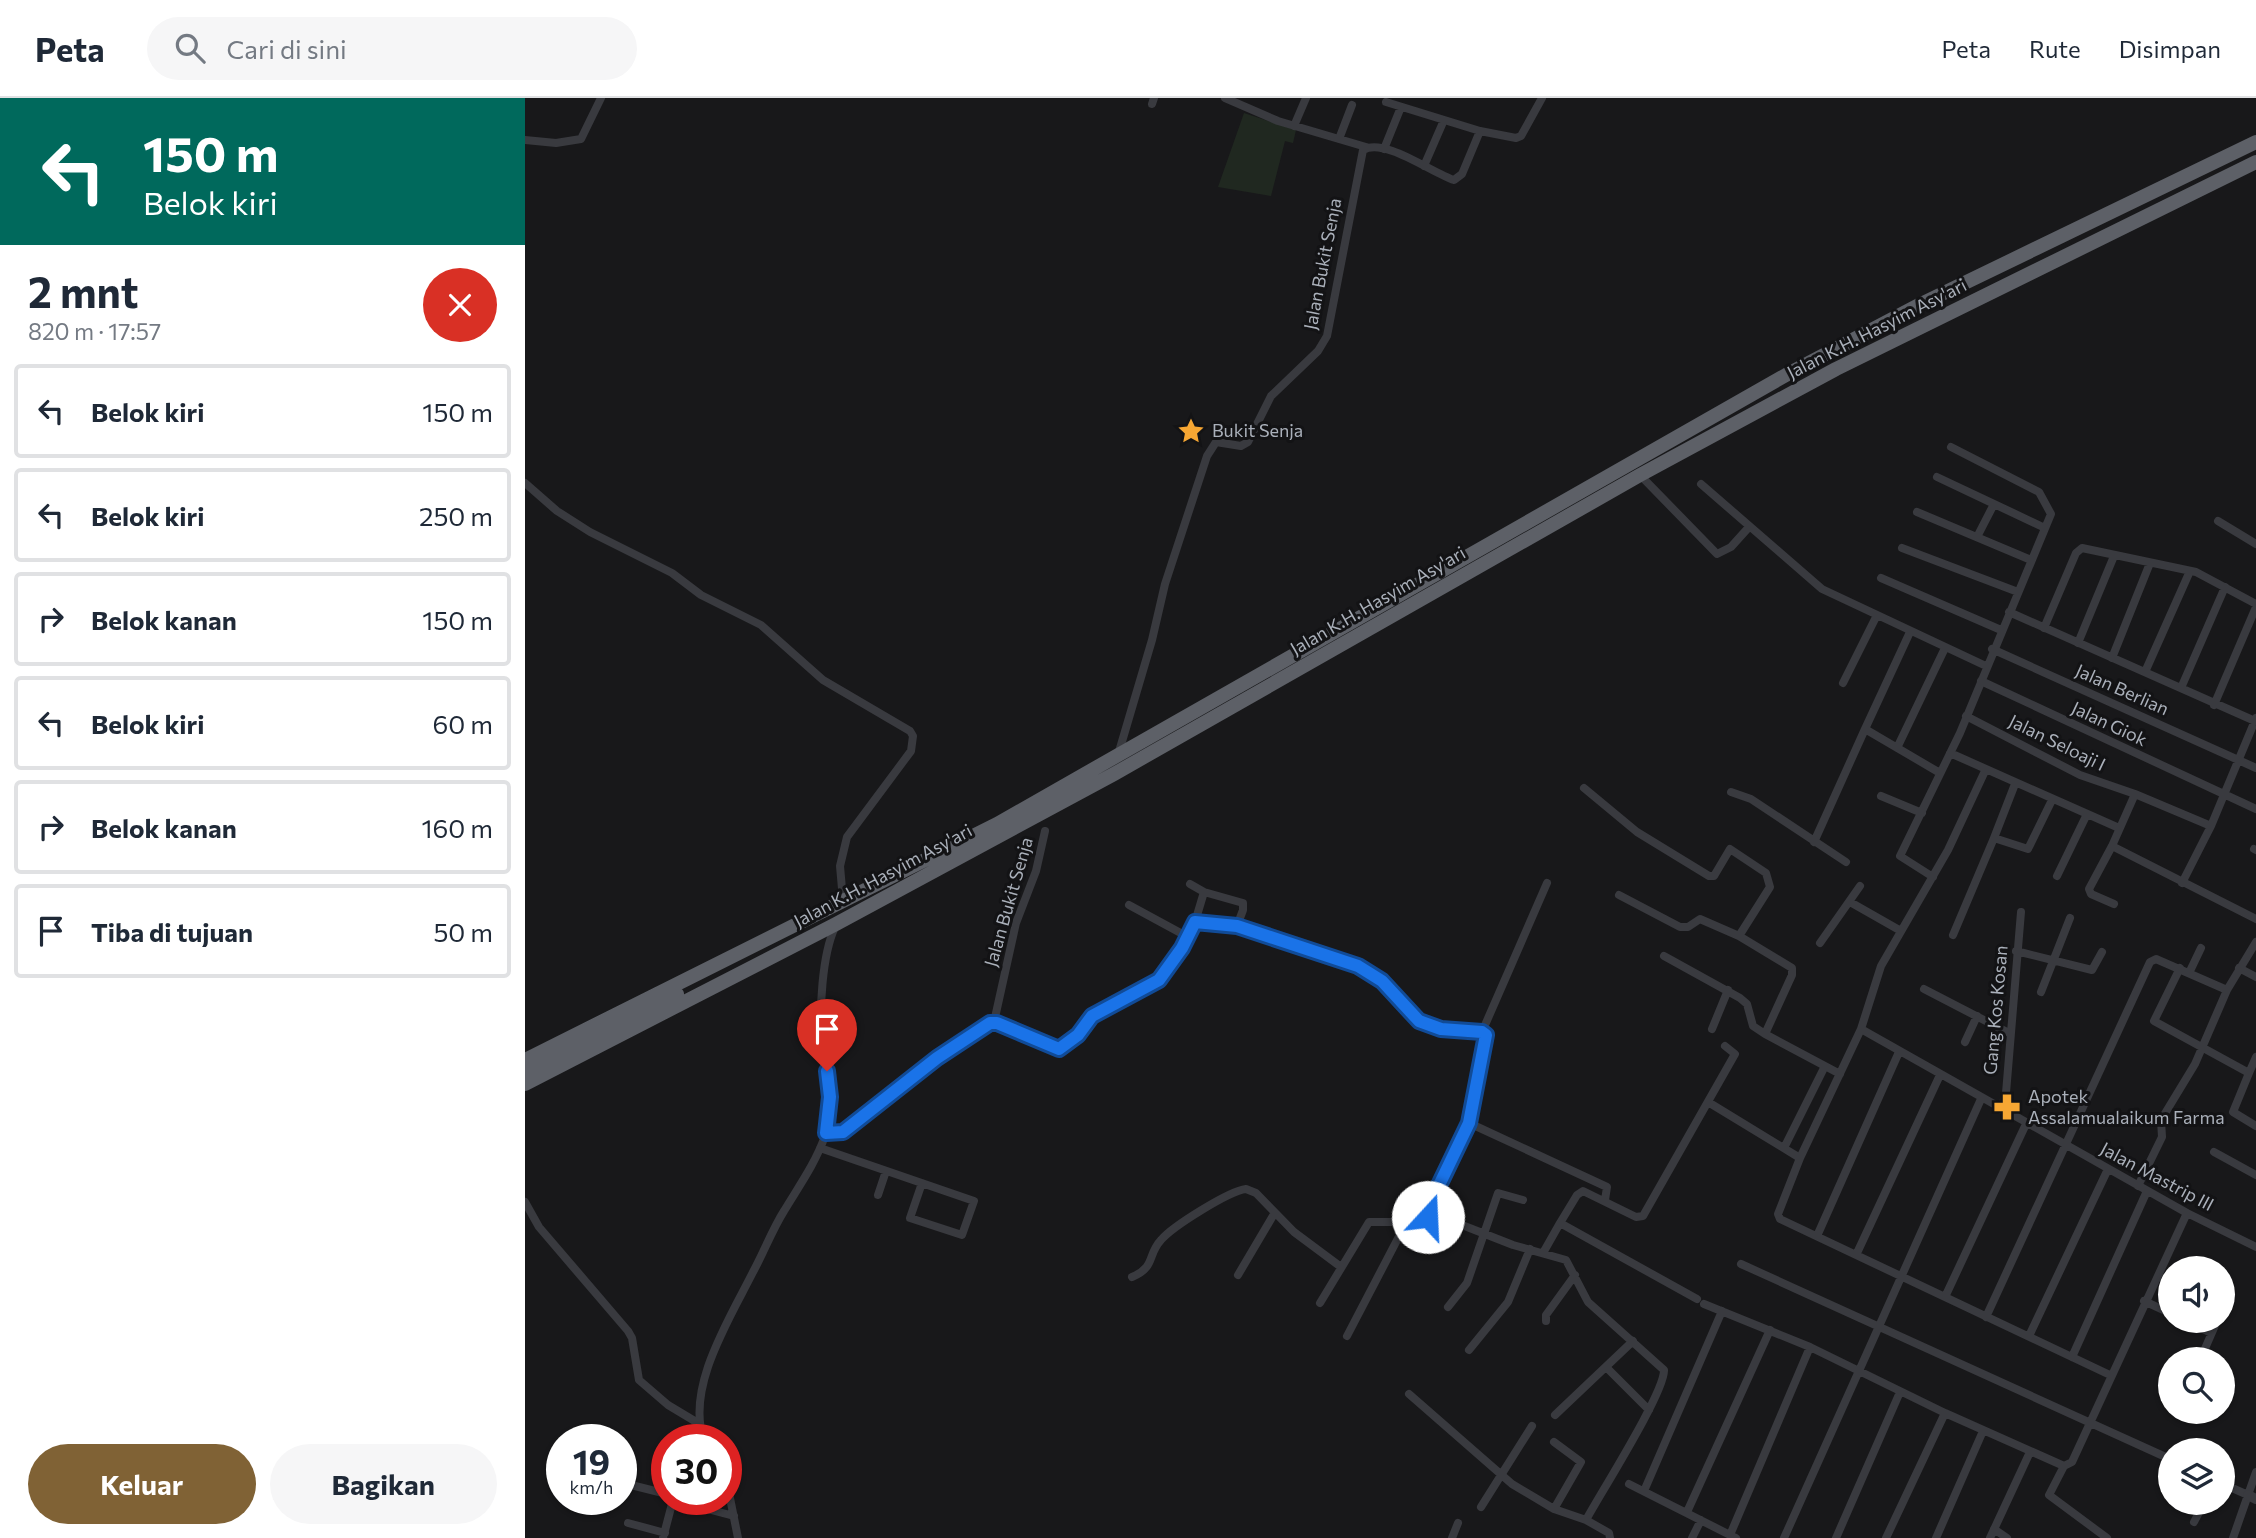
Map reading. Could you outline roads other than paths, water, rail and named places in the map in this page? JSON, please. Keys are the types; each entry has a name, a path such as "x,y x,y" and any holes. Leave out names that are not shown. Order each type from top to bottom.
{"highway":[{"name":"Jalan K.H. Hasyim Asy'ari","path":"525,1060 963,842 1117,758 1786,375 1919,305 2256,142"},
{"name":"Jalan K.H. Hasyim Asy'ari","path":"525,1084 836,924 1114,774 1640,475 1836,369 2256,162"},
{"path":"622,1012 618,1018 622,1023 694,986 715,987"},
{"path":"525,1072 613,1030 615,1034 608,1041"}],"street":[{"path":"525,140 556,143 580,139 601,98"},
{"path":"1225,98 1294,126 1366,147 1384,149 1457,179 1481,131"},
{"path":"1248,109 1253,98"},
{"path":"1294,126 1306,98"},
{"path":"1386,102 1481,131 1519,137 1542,98"},
{"path":"1339,139 1352,104"},
{"path":"1384,149 1401,107"},
{"path":"1424,166 1444,120"},
{"name":"Jalan Bukit Senja","path":"1117,758 1152,640 1165,584 1211,448 1221,441 1245,445 1276,391 1318,351 1327,336 1361,155 1366,147"},
{"path":"1933,877 1900,856 1950,753 2045,528 2050,510 2039,492 1951,447"},
{"path":"1640,475 1717,554 1723,554 1749,527"},
{"path":"1937,477 2045,528"},
{"path":"525,484 557,511 590,532 672,573 707,598 750,618 823,680 910,730 913,736 911,751 847,837 840,866 843,900"},
{"path":"1701,484 1805,578 1876,617 1986,666"},
{"path":"1977,537 1994,504"},
{"path":"1917,512 2031,560"},
{"path":"2218,521 2256,544"},
{"path":"1902,548 2018,592"},
{"path":"2045,628 2079,549 2190,570 2256,605 2214,705"},
{"path":"2078,643 2114,556"},
{"path":"2112,658 2150,563"},
{"path":"2145,672 2190,570"},
{"path":"1881,578 2001,631"},
{"path":"2181,688 2225,587"},
{"path":"2009,612 2214,705 2255,720 2224,796 2182,883"},
{"path":"1843,684 1876,617"},
{"path":"1814,842 1910,632"},
{"path":"1897,748 1945,648"},
{"name":"Jalan Berlian","path":"1992,649 2256,768"},
{"name":"Jalan Giok","path":"1981,681 2256,809"},
{"name":"Jalan Seloaji I","path":"1966,716 2080,775 2135,794 2210,826"},
{"path":"1865,729 1940,773"},
{"path":"1950,753 1985,771 2119,828"},
{"path":"1985,771 1933,877 1876,976 1861,1029 1800,1158 1779,1210 1779,1217 2111,1375"},
{"path":"1953,935 2015,784"},
{"path":"1584,788 1637,832 1709,876 1714,876 1730,849 1766,873 1769,887 1738,936"},
{"path":"1731,792 1751,799 1846,862"},
{"path":"2114,904 2091,894 2089,889 2135,794"},
{"path":"1881,796 1922,813"},
{"path":"1994,838 2028,849 2052,800"},
{"path":"2057,876 2087,814"},
{"name":"Jalan Bukit Senja","path":"993,1022 1016,923 1037,871 1045,831"},
{"path":"2112,846 2159,867 2182,883 2256,919"},
{"path":"1482,1032 1547,883"},
{"path":"1190,884 1204,892 1243,902 1244,910 1237,926"},
{"path":"1820,943 1860,886"},
{"path":"826,1133 849,1130 937,1058 993,1022 1059,1049 1078,1035 1092,1016 1159,980 1188,937 1204,892"},
{"path":"1619,895 1680,927 1688,928 1700,919 1738,936 1791,968 1792,975 1765,1034"},
{"path":"1850,902 1901,931"},
{"path":"1129,905 1188,937"},
{"name":"Gang Kos Kosan","path":"2001,1110 2006,1093 2021,912"},
{"path":"2041,992 2070,918"},
{"path":"1195,922 1237,926 1367,970 1393,992 1408,1012 1427,1025 1482,1032 1486,1037 1469,1123 1431,1202 1428,1217"},
{"path":"525,1202 539,1227 628,1331 632,1338 639,1380 668,1405 698,1423 701,1395 719,1338 826,1133 829,1087 821,1027 826,954 836,924"},
{"path":"2138,1186 2162,1137 2161,1120 2195,1064 2227,990 2256,942"},
{"path":"2190,971 2201,948"},
{"path":"2016,951 2092,970 2102,952"},
{"path":"1664,956 1728,990 1747,1004 1753,1026 1840,1074"},
{"path":"1986,1317 2153,959 2190,971 2227,990"},
{"path":"2180,968 2154,1021 2249,1073"},
{"path":"2239,968 2256,977"},
{"path":"1924,989 2009,1032"},
{"path":"1712,1029 1728,990"},
{"path":"1965,1042 1977,1016"},
{"name":"Jalan Mastrip III","path":"1861,1029 1981,1100 2187,1213 2256,1247"},
{"path":"1543,1253 1579,1192 1605,1200 1636,1217 1643,1216 1736,1053 1725,1046"},
{"path":"1817,1236 1899,1052"},
{"path":"2256,1057 2233,1112 2256,1126"},
{"path":"1784,1148 1825,1066"},
{"path":"1857,1253 1940,1075"},
{"path":"1784,1538 1981,1100"},
{"path":"1708,1102 1800,1158"},
{"path":"1469,1123 1607,1187 1605,1200"},
{"path":"1945,1297 2026,1124"},
{"path":"820,1148 886,1171 922,1183 974,1201 962,1236 910,1217 922,1183"},
{"path":"2214,1152 2256,1175"},
{"path":"2029,1336 2108,1169"},
{"path":"878,1195 886,1171"},
{"path":"1132,1278 1146,1271 1161,1239 1241,1190 1256,1193 1275,1214 1341,1267"},
{"path":"2072,1357 2147,1191"},
{"path":"1448,1307 1467,1283 1500,1192 1523,1200"},
{"path":"2107,1538 2049,1495 2064,1466 2072,1462 2144,1300 2187,1213"},
{"path":"1238,1275 1275,1214"},
{"path":"1320,1303 1369,1222 1407,1221 1428,1217 1485,1233 1568,1262 1588,1302 1664,1370 1663,1382 1649,1410 1586,1520"},
{"path":"1347,1336 1407,1221"},
{"path":"1560,1223 1701,1302 1810,1347 1983,1431 2064,1466"},
{"path":"1469,1350 1508,1302 1530,1249"},
{"path":"1741,1264 2158,1453"},
{"path":"1546,1321 1546,1315 1575,1275"},
{"path":"2144,1300 2158,1307"},
{"path":"1644,1491 1722,1311"},
{"path":"1687,1512 1769,1330"},
{"path":"2206,1347 2211,1334"},
{"path":"1555,1415 1633,1341"},
{"path":"1629,1484 1733,1536 1810,1347"},
{"path":"1606,1367 1649,1410"},
{"path":"1836,1538 1900,1392"},
{"path":"1409,1394 1512,1484 1554,1508 1609,1532 1610,1538"},
{"path":"1886,1538 1945,1413"},
{"path":"1481,1507 1531,1426"},
{"path":"1936,1538 1983,1431"},
{"path":"1554,1442 1581,1462 1554,1508"},
{"path":"1990,1538 2030,1452"},
{"path":"2233,1538 2252,1497 2256,1472"},
{"path":"2235,1489 2252,1497"},
{"path":"628,1523 664,1535 669,1515"},
{"path":"730,1515 734,1516 739,1538"},
{"path":"2194,1522 2197,1515"},
{"path":"1692,1538 1701,1520"},
{"path":"1452,1538 1458,1523"},
{"path":"1994,1529 2007,1538"}],"place":[{"name":"Bukit Senja","path":"1191,431"},
{"name":"Apotek Assalamualaikum Farma","path":"2007,1107"}]}
